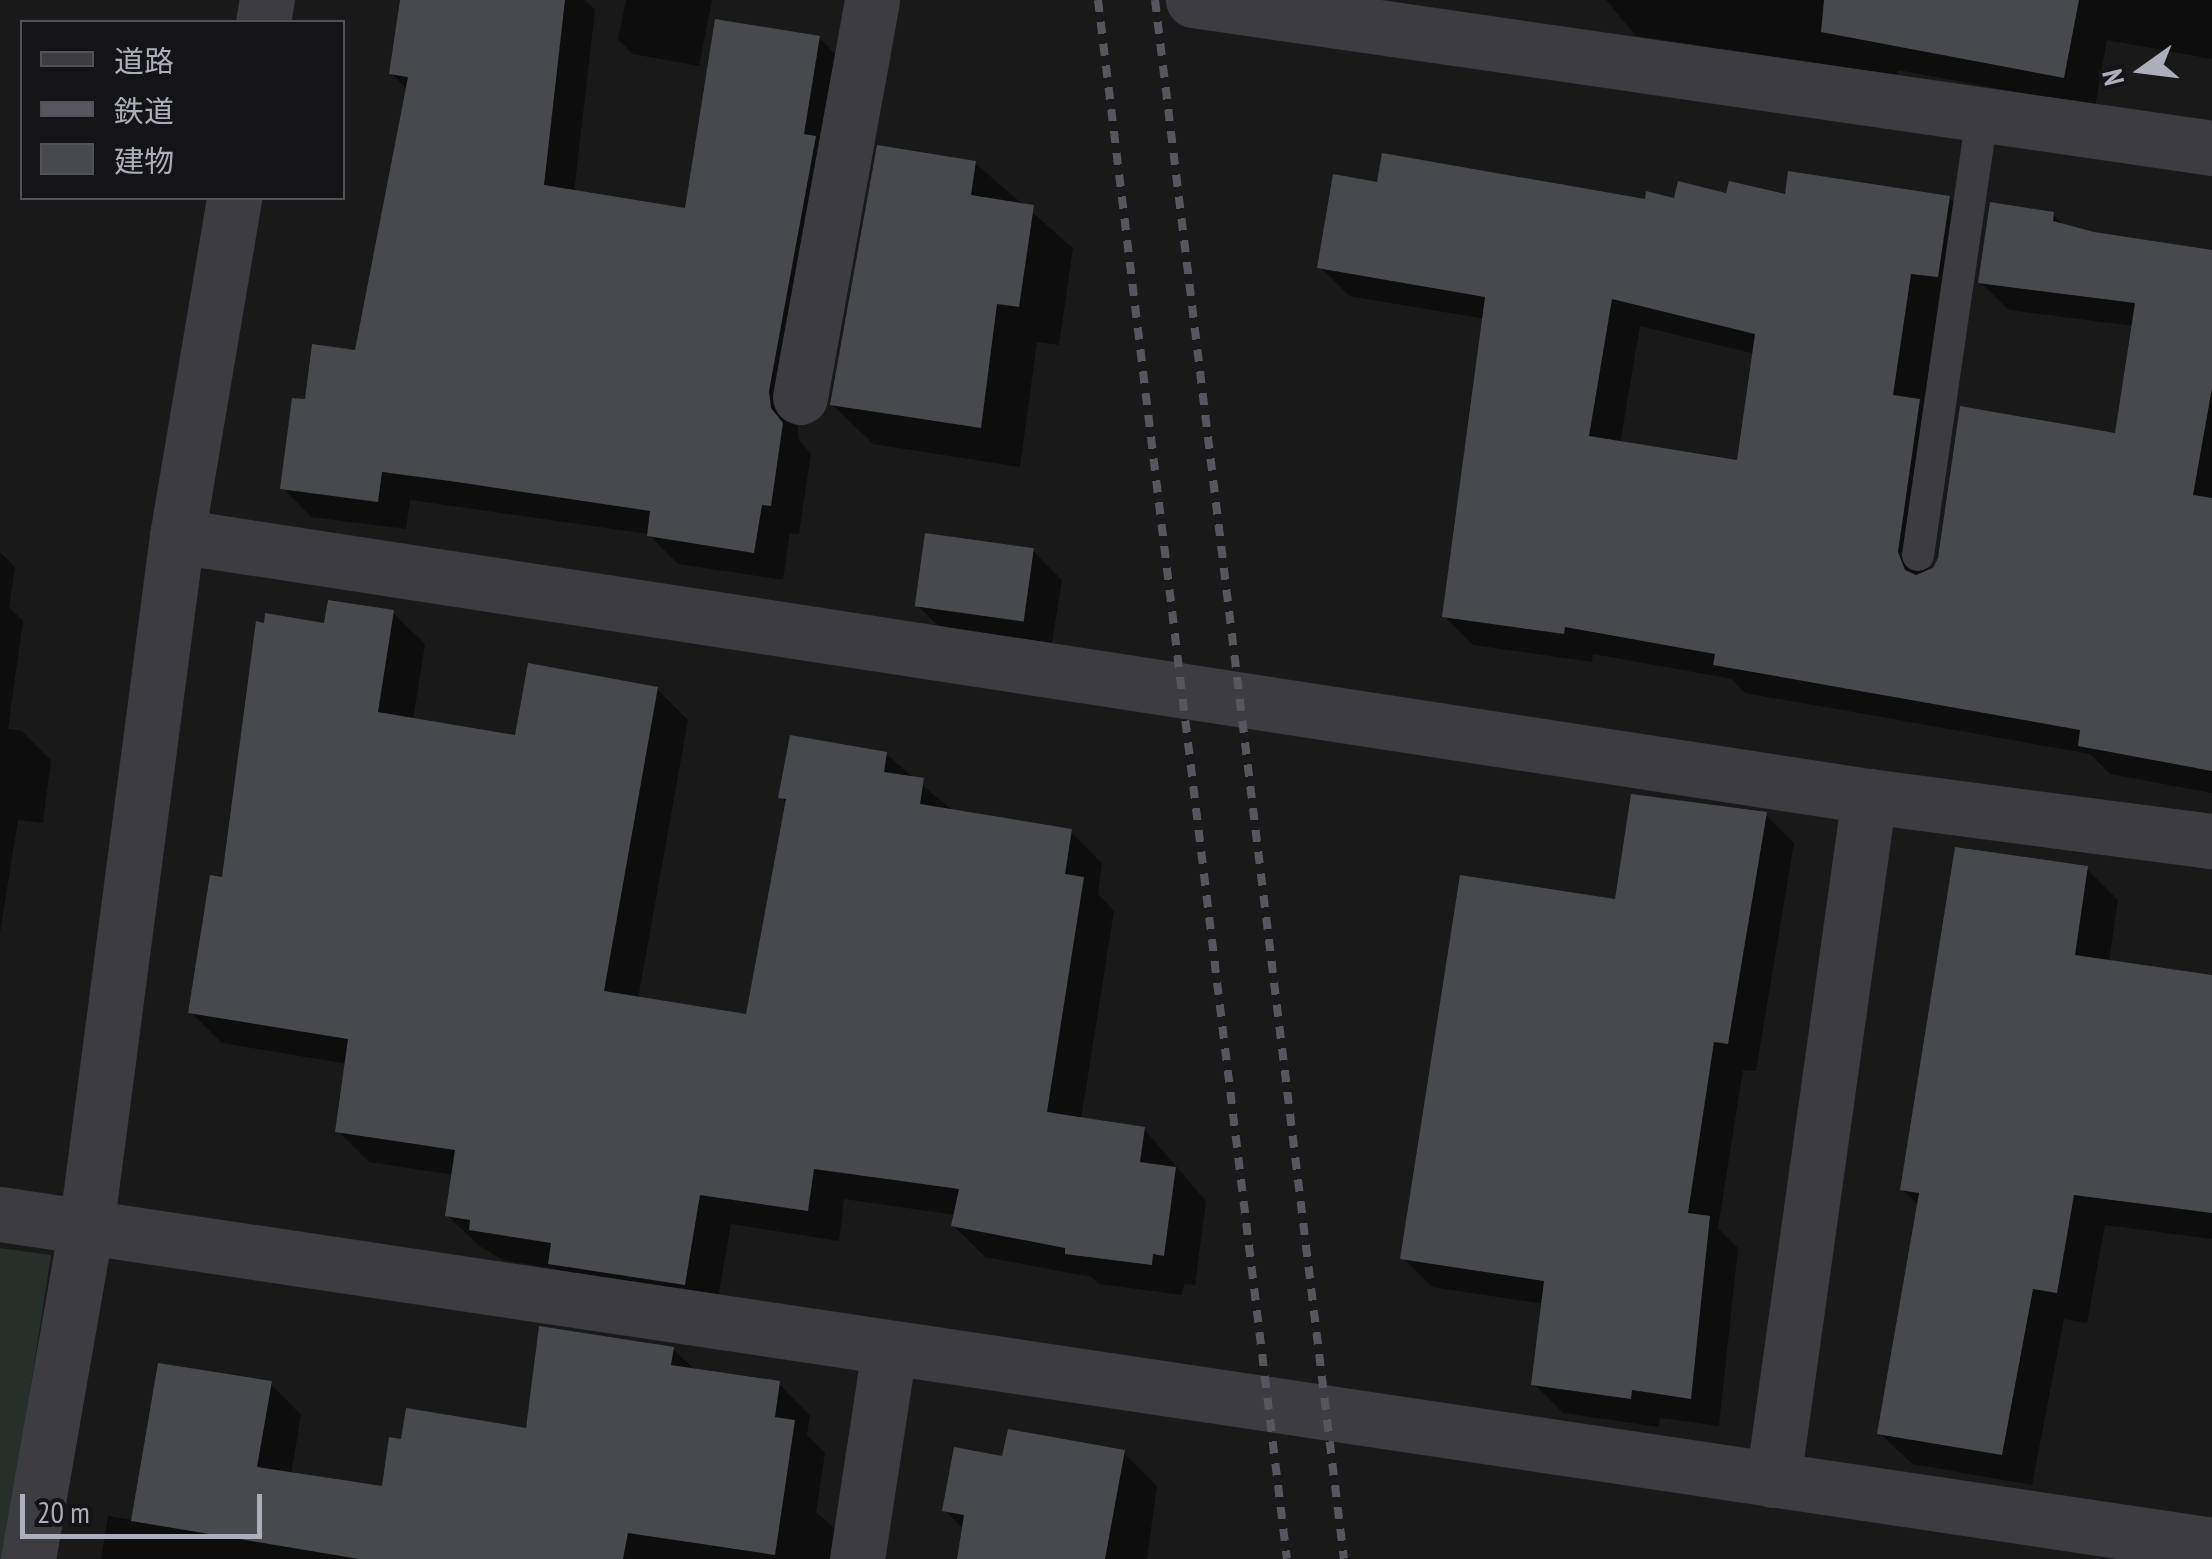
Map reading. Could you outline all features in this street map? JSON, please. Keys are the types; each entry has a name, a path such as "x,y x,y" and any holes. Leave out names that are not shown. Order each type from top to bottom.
{"street":[{"path":"800,397 872,0"},
{"path":"1194,0 2212,148"},
{"path":"28,1559 86,1228 177,536 234,200"},
{"path":"177,536 1869,796 2212,842"},
{"path":"1773,1480 1869,796"},
{"path":"0,1214 2212,1545"},
{"path":"857,1559 889,1348"}],"lane":[{"path":"1918,555 1982,115"}],"shaded area":[{"path":"0,1248 51,1255 4,1559 0,1559"}],"building":[{"path":"400,0 565,0 544,185 685,208 715,19 820,36 804,134 816,136 769,391 771,408 783,423 771,506 762,505 754,553 647,536 650,511 450,481 382,472 378,502 280,489 292,398 305,399 312,344 355,350 408,77 389,74"},
{"path":"1824,0 2079,0 2064,78 1821,32"},
{"path":"877,145 976,161 971,195 1034,205 1019,307 997,304 981,428 830,405"},
{"path":"1382,153 1645,199 1646,191 1674,198 1678,181 1726,193 1729,181 1785,194 1788,171 1950,196 1938,277 1911,274 1893,395 1920,399 1898,552 1905,570 1916,575 1933,568 1938,558 1960,406 2115,433 2135,303 1978,283 1990,202 2054,212 2053,221 2094,232 2212,250 2212,388 2193,495 2212,498 2212,771 2078,746 2080,730 1713,665 1715,654 1565,627 1564,634 1442,617 1485,297 1317,268 1333,174 1377,182","holes":["1612,299 1755,334 1737,460 1589,436"]},
{"path":"925,533 1034,548 1024,622 915,606"},
{"path":"328,600 394,610 378,712 515,735 528,663 658,687 604,991 746,1014 786,799 778,798 790,735 887,752 884,772 924,778 920,804 1072,829 1065,874 1084,877 1047,1112 1145,1127 1140,1162 1176,1167 1164,1256 1153,1254 1152,1265 1065,1254 1065,1248 951,1226 959,1189 814,1169 808,1211 700,1195 685,1285 548,1264 551,1243 469,1230 470,1220 445,1216 455,1150 335,1132 348,1039 188,1013 210,875 222,877 256,621 264,623 265,613 324,623"},
{"path":"1631,794 1767,812 1728,1044 1714,1042 1688,1213 1710,1216 1691,1399 1632,1390 1631,1399 1531,1385 1544,1281 1400,1259 1460,875 1615,899"},
{"path":"1955,847 2088,866 2075,955 2212,975 2212,1213 2074,1195 2057,1293 2033,1289 2002,1455 1877,1434 1919,1193 1900,1190"},
{"path":"539,1326 674,1347 671,1365 780,1381 775,1417 795,1420 775,1555 628,1533 623,1559 359,1559 131,1521 158,1363 272,1381 257,1467 382,1486 389,1437 401,1439 406,1408 526,1428"},
{"path":"1008,1429 1125,1450 1105,1559 957,1559 964,1515 942,1511 954,1447 1002,1456"}],"railway":[{"path":"1098,0 1287,1559"},
{"path":"1155,0 1344,1559"}]}
